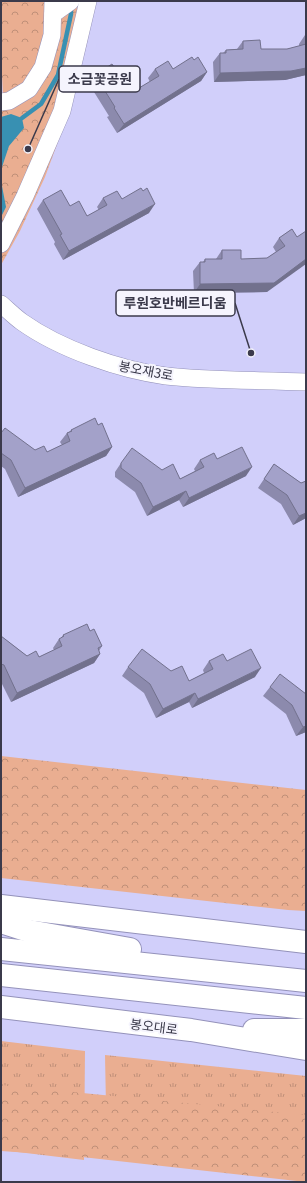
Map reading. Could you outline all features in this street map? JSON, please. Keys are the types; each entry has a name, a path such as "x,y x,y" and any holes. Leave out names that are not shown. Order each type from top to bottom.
{"main road":[{"path":"1,906 306,942"},
{"path":"1,922 29,931 299,980"},
{"path":"1,949 299,980"},
{"path":"1,975 306,1009"},
{"path":"1,991 84,994 306,1009"},
{"name":"봉오대로","path":"1,1007 191,1030 306,1049"},
{"path":"191,1030 306,1030"}],"street":[{"path":"1,102 9,101 29,89 43,67 52,35 53,7 71,1"},
{"path":"1,244 25,196 62,111 88,1"},
{"name":"봉오재3로","path":"1,304 22,322 54,340 108,362 136,370 165,376 201,379 306,382"}],"green space":[{"path":"1,1 96,1 86,47 66,120 45,177 20,231 1,265 1,98 3,98"},
{"path":"1,756 306,790 306,911 1,878"},
{"path":"1,1041 85,1051 84,1160 1,1150"},
{"path":"105,1055 306,1076 306,1181 107,1158"},
{"path":"1,1085 306,1115 306,1182 73,1156 1,1151"}],"water":[{"path":"11,114 22,118 24,128 9,146 2,167 2,186 6,207 1,217 1,117"}],"building":[{"path":"260,40 261,49 287,49 306,44 306,68 291,71 220,73 220,53 226,53 226,50 243,49 243,41"},
{"path":"192,57 194,60 198,57 207,72 124,124 95,75 112,64 122,79 130,73 139,88 159,76 155,69 168,61 173,69"},
{"path":"141,188 143,191 147,188 155,204 69,251 60,235 62,234 43,200 61,190 70,206 79,201 87,216 107,205 103,198 117,191 122,199"},
{"path":"292,229 297,237 306,231 306,259 274,283 200,284 200,262 205,262 205,259 222,259 222,250 241,250 241,259 267,258 285,246 279,238"},
{"path":"95,418 98,425 102,423 112,447 25,488 11,460 1,453 1,433 5,428 35,450 44,446 47,452 70,441 67,433"},
{"path":"242,447 252,467 189,498 186,491 153,507 141,483 121,468 121,463 132,448 162,470 173,464 180,479 204,467 200,460 214,453 217,459"},
{"path":"274,464 301,483 306,481 306,513 299,516 287,495 264,479"},
{"path":"87,624 90,631 94,629 102,646 98,648 100,654 17,693 4,665 1,664 1,636 27,656 36,651 39,657 62,646 59,639 64,636 63,635"},
{"path":"142,649 171,671 182,666 189,681 213,669 209,661 223,654 227,661 251,649 261,668 198,699 195,693 163,709 150,684 128,667"},
{"path":"280,674 306,694 306,726 303,727 292,705 270,687"}],"waterway":[{"path":"22,118 41,104 58,75 71,14 71,7"}],"place":[{"name":"소금꽃공원","path":"28,149"},
{"name":"루원호반베르디움","path":"251,353"}]}
